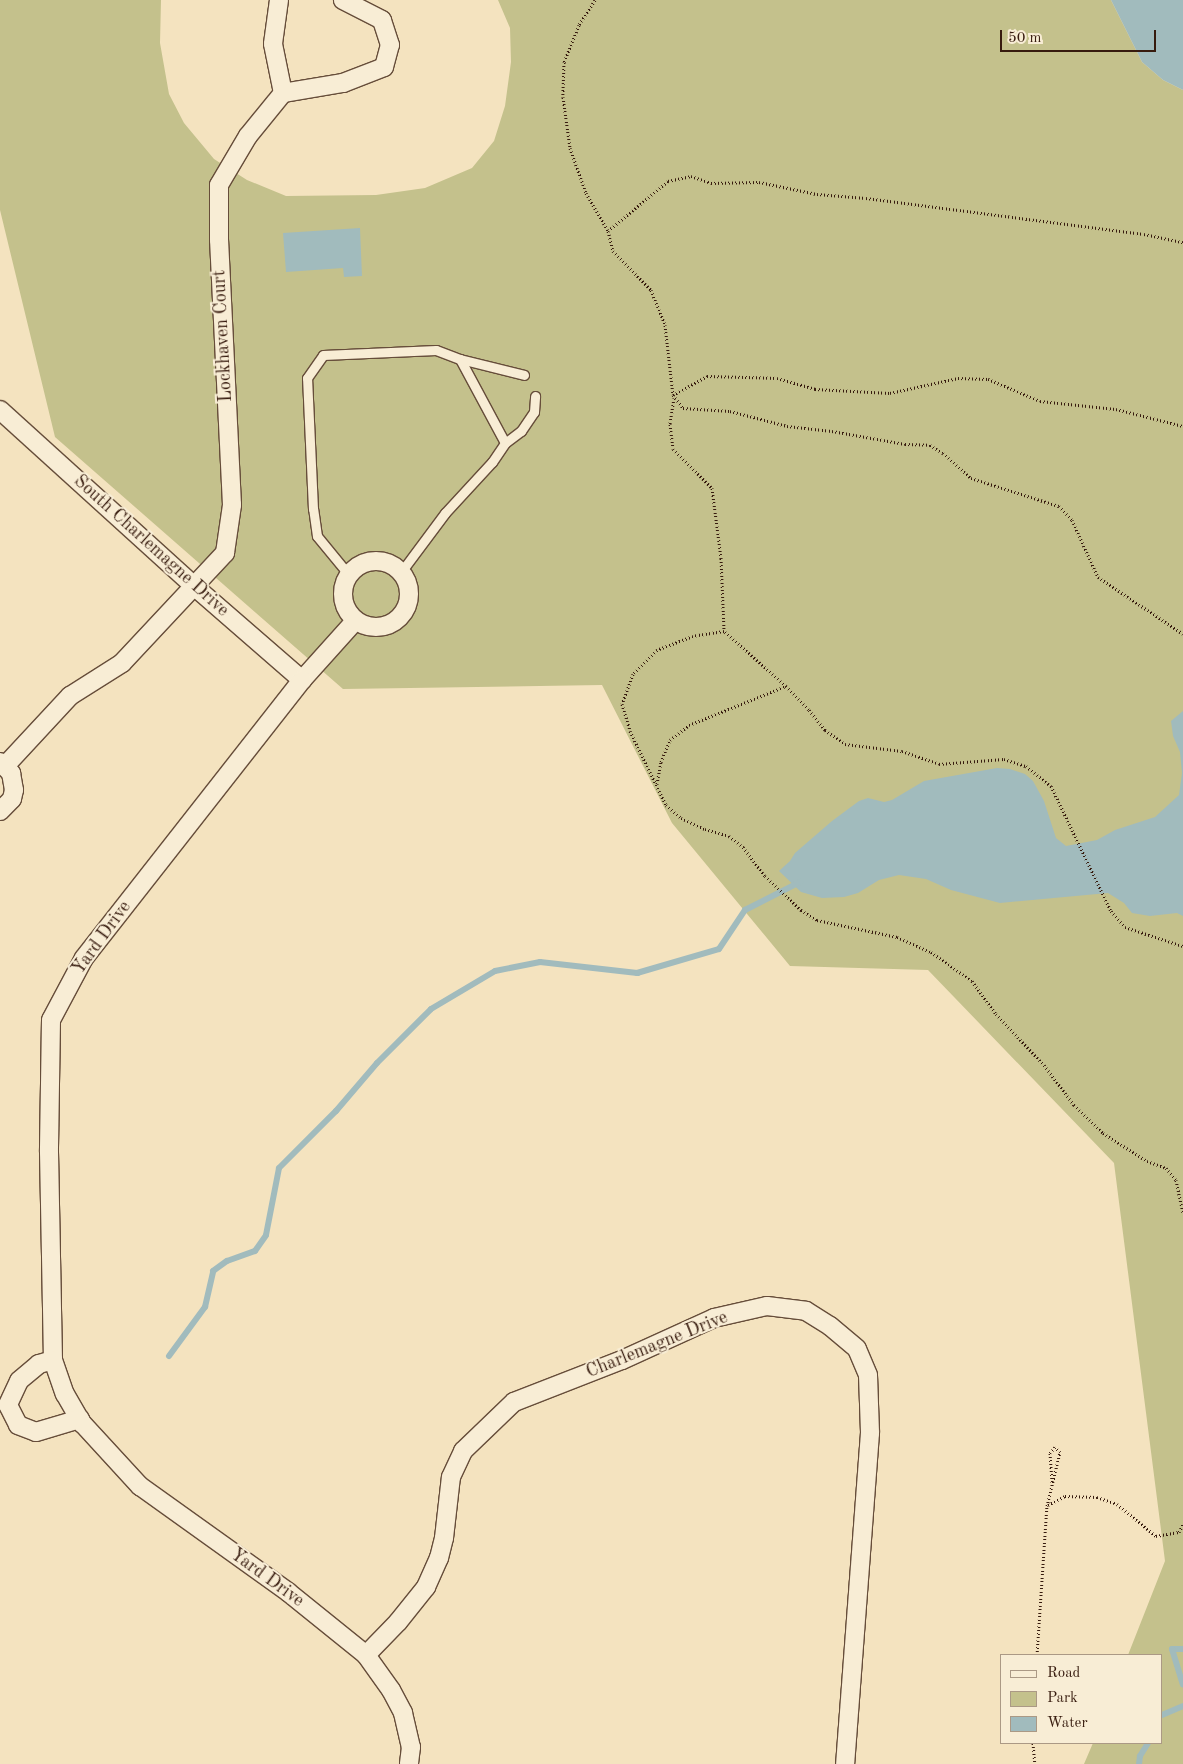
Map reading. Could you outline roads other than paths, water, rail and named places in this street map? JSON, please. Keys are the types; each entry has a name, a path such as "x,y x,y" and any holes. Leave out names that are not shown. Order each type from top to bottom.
{"street":[{"path":"279,0 273,44 283,93 343,83 384,67 390,45 382,20 343,0"},
{"name":"Lockhaven Court","path":"3,764 56,708 84,686 122,663 225,553 232,505 218,240 219,185 248,136 283,93"},
{"name":"South Charlemagne Drive","path":"0,410 195,587 302,680"},
{"path":"371,561 383,561 401,572 407,581 410,592 409,603 396,621 376,628 365,626 355,621 348,612 344,602 343,591 349,575 361,564 371,561"},
{"name":"Yard Drive","path":"355,621 302,680 84,958 51,1020 49,1152 52,1360 64,1394 80,1419 140,1486 288,1592 366,1654 391,1690 403,1713 411,1747 409,1764"},
{"path":"0,810 12,799 14,790 11,773 3,764"},
{"name":"Charlemagne Drive","path":"366,1654 398,1622 426,1587 439,1558 444,1538 451,1477 463,1451 514,1402 622,1360 714,1318 767,1306 806,1311 830,1326 857,1349 868,1375 870,1433 845,1764"},
{"path":"52,1360 39,1364 19,1381 8,1406 18,1425 36,1432 80,1419"}],"lane":[{"path":"349,575 317,536 313,509 307,378 324,355 436,350 460,359 524,375"},
{"path":"460,359 505,443"},
{"path":"401,572 445,513 492,462 505,443 521,431 534,412 535,396"}],"water":[{"path":"1111,0 1183,0 1183,90 1163,80 1142,62"},
{"path":"360,228 362,276 344,277 343,268 286,272 283,233"},
{"path":"1183,711 1183,916 1177,913 1150,916 1132,913 1124,903 1108,893 1000,903 951,890 926,879 899,875 879,880 858,893 844,897 822,898 801,892 779,871 790,861 795,853 832,821 859,801 868,798 884,802 892,800 924,781 997,768 1010,769 1025,774 1033,781 1044,801 1056,838 1066,846 1097,840 1115,830 1155,817 1179,795 1182,773 1180,752 1173,736 1171,721"}],"waterway":[{"path":"169,1356 205,1307 213,1271 227,1261 255,1251 266,1235 279,1168 336,1111 377,1063 431,1009 495,971 540,962 637,973 719,949 745,910 800,882"},
{"path":"1183,1649 1172,1649 1183,1684"},
{"path":"1163,1715 1183,1706"},
{"path":"1139,1764 1140,1756 1147,1744"}]}
